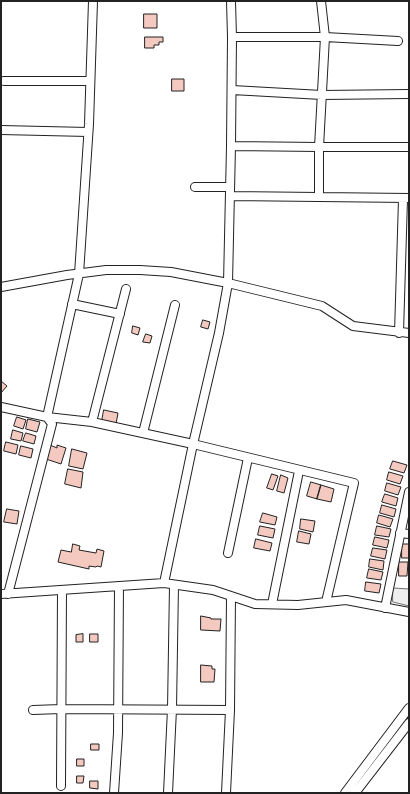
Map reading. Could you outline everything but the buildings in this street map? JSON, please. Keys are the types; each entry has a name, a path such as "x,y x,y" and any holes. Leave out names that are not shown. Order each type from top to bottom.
{"street":[{"path":"93,1 88,132 79,274 47,417 52,424 50,436 4,594 164,583 213,590 255,604 298,605 346,600 409,612"},
{"path":"164,583 193,444 219,333 228,284 232,90 231,1"},
{"path":"320,197 320,147 326,37 321,1"},
{"path":"232,37 326,37 398,40"},
{"path":"4,81 90,81"},
{"path":"232,90 322,95 409,94"},
{"path":"1,130 88,132"},
{"path":"231,146 409,147"},
{"path":"195,188 320,197 406,199 399,332"},
{"path":"1,287 67,275 106,270 171,272 322,306 353,326 409,333"},
{"path":"92,422 126,289"},
{"path":"72,304 120,314"},
{"path":"143,433 175,305"},
{"path":"1,407 47,417 92,422 193,444 354,483 326,602"},
{"path":"228,554 248,458"},
{"path":"272,604 299,470"},
{"path":"385,608 405,534 409,492"},
{"path":"168,793 172,709 174,585"},
{"path":"114,793 118,733 119,586"},
{"path":"61,786 62,590"},
{"path":"226,793 230,710 231,596"},
{"path":"345,793 409,708"},
{"path":"33,710 230,710"},
{"path":"355,793 409,723"}],"shaded area":[{"path":"393,588 409,589 409,606 393,602"}]}
